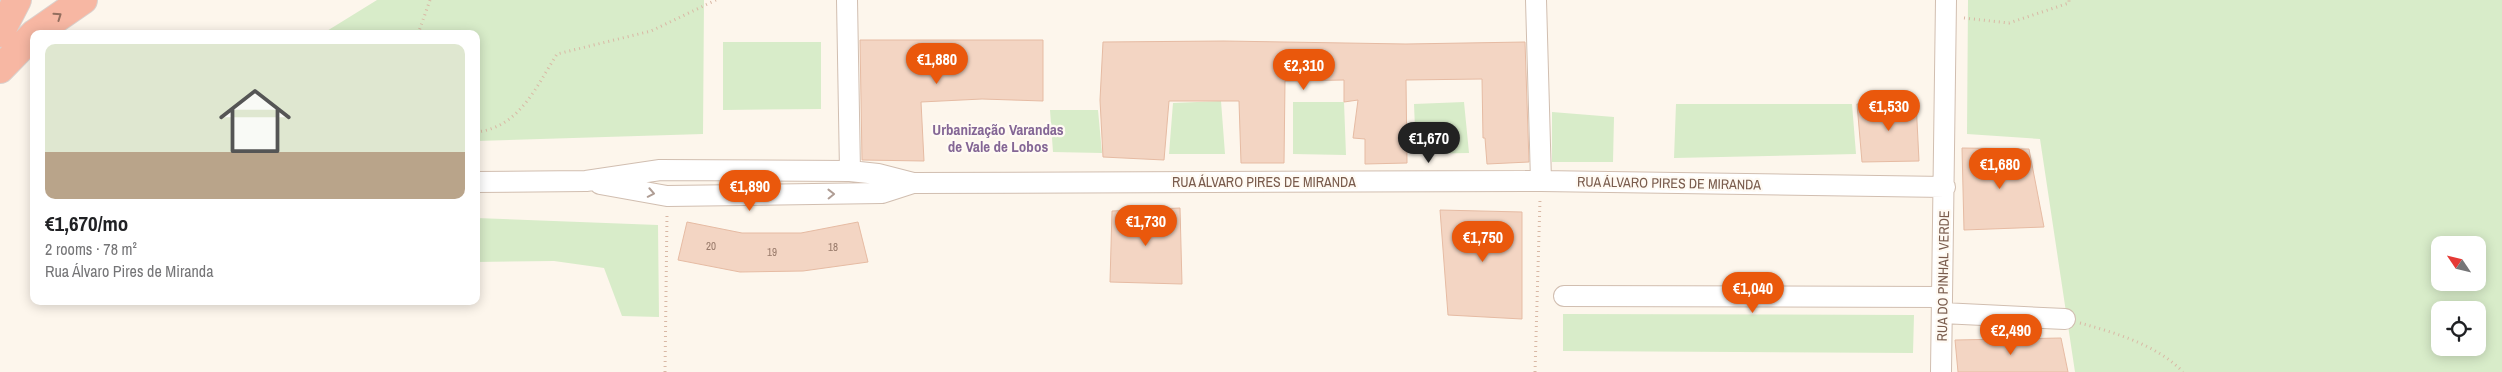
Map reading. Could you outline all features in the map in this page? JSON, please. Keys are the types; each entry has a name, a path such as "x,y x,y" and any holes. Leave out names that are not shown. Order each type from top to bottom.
{"highway":[{"path":"0,33 17,0"},
{"path":"40,30 83,0"},
{"path":"0,69 30,38"}],"street":[{"path":"847,0 850,171"},
{"path":"1536,0 1541,181"},
{"name":"RUA DO PINHAL VERDE","path":"1941,372 1946,8"},
{"name":"RUA ÁLVARO PIRES DE MIRANDA","path":"480,182 586,181 660,170 850,171 878,174 913,184"},
{"name":"RUA ÁLVARO PIRES DE MIRANDA","path":"586,181 667,196 882,193 913,184 1541,181 1945,187"},
{"path":"1564,296 1942,305 2065,319"}],"path":[{"path":"419,30 430,0"},
{"path":"480,131 491,130 512,119 533,94 557,54 651,31 716,0"},
{"path":"1946,8 2009,23 2069,3 2070,0"},
{"path":"1535,372 1541,181"},
{"path":"666,372 667,196"},
{"path":"2065,319 2134,341 2176,364 2183,372"}],"green space":[{"path":"377,0 704,0 703,134 480,141 480,30 328,30"},
{"path":"1968,0 2502,0 2502,372 2075,372 2040,139 1967,134"},
{"path":"723,42 821,42 821,109 723,110"},
{"path":"1221,101 1225,154 1169,154 1173,103"},
{"path":"1293,102 1344,102 1346,155 1293,154"},
{"path":"1464,102 1469,153 1416,154 1414,104"},
{"path":"1676,104 1852,104 1856,154 1674,158"},
{"path":"1050,110 1098,110 1102,153 1053,152"},
{"path":"1552,112 1614,117 1613,162 1552,162"},
{"path":"480,218 658,225 659,317 622,316 604,268 554,261 480,262"},
{"path":"1563,314 1914,315 1913,353 1563,351"}],"building":[{"path":"860,40 1043,40 1043,101 982,99 921,102 924,161 862,160"},
{"path":"1224,41 1406,44 1525,42 1529,162 1487,164 1485,138 1483,138 1482,79 1406,80 1407,163 1365,164 1365,139 1353,138 1358,100 1344,102 1344,80 1285,81 1284,163 1241,163 1239,101 1169,101 1164,160 1103,157 1100,100 1103,42"},
{"path":"1916,101 1919,161 1862,162 1857,104"},
{"path":"1962,148 2029,149 2044,227 1964,230"},
{"path":"1180,208 1182,284 1110,282 1112,211"},
{"path":"1440,210 1522,212 1522,319 1448,315"},
{"path":"687,222 742,233 801,233 858,222 868,262 803,271 740,272 678,260"},
{"path":"2061,338 2068,372 1958,372 1955,340"}],"district":[{"name":"Urbanização Varandas de Vale de Lobos","path":"998,138"}]}
